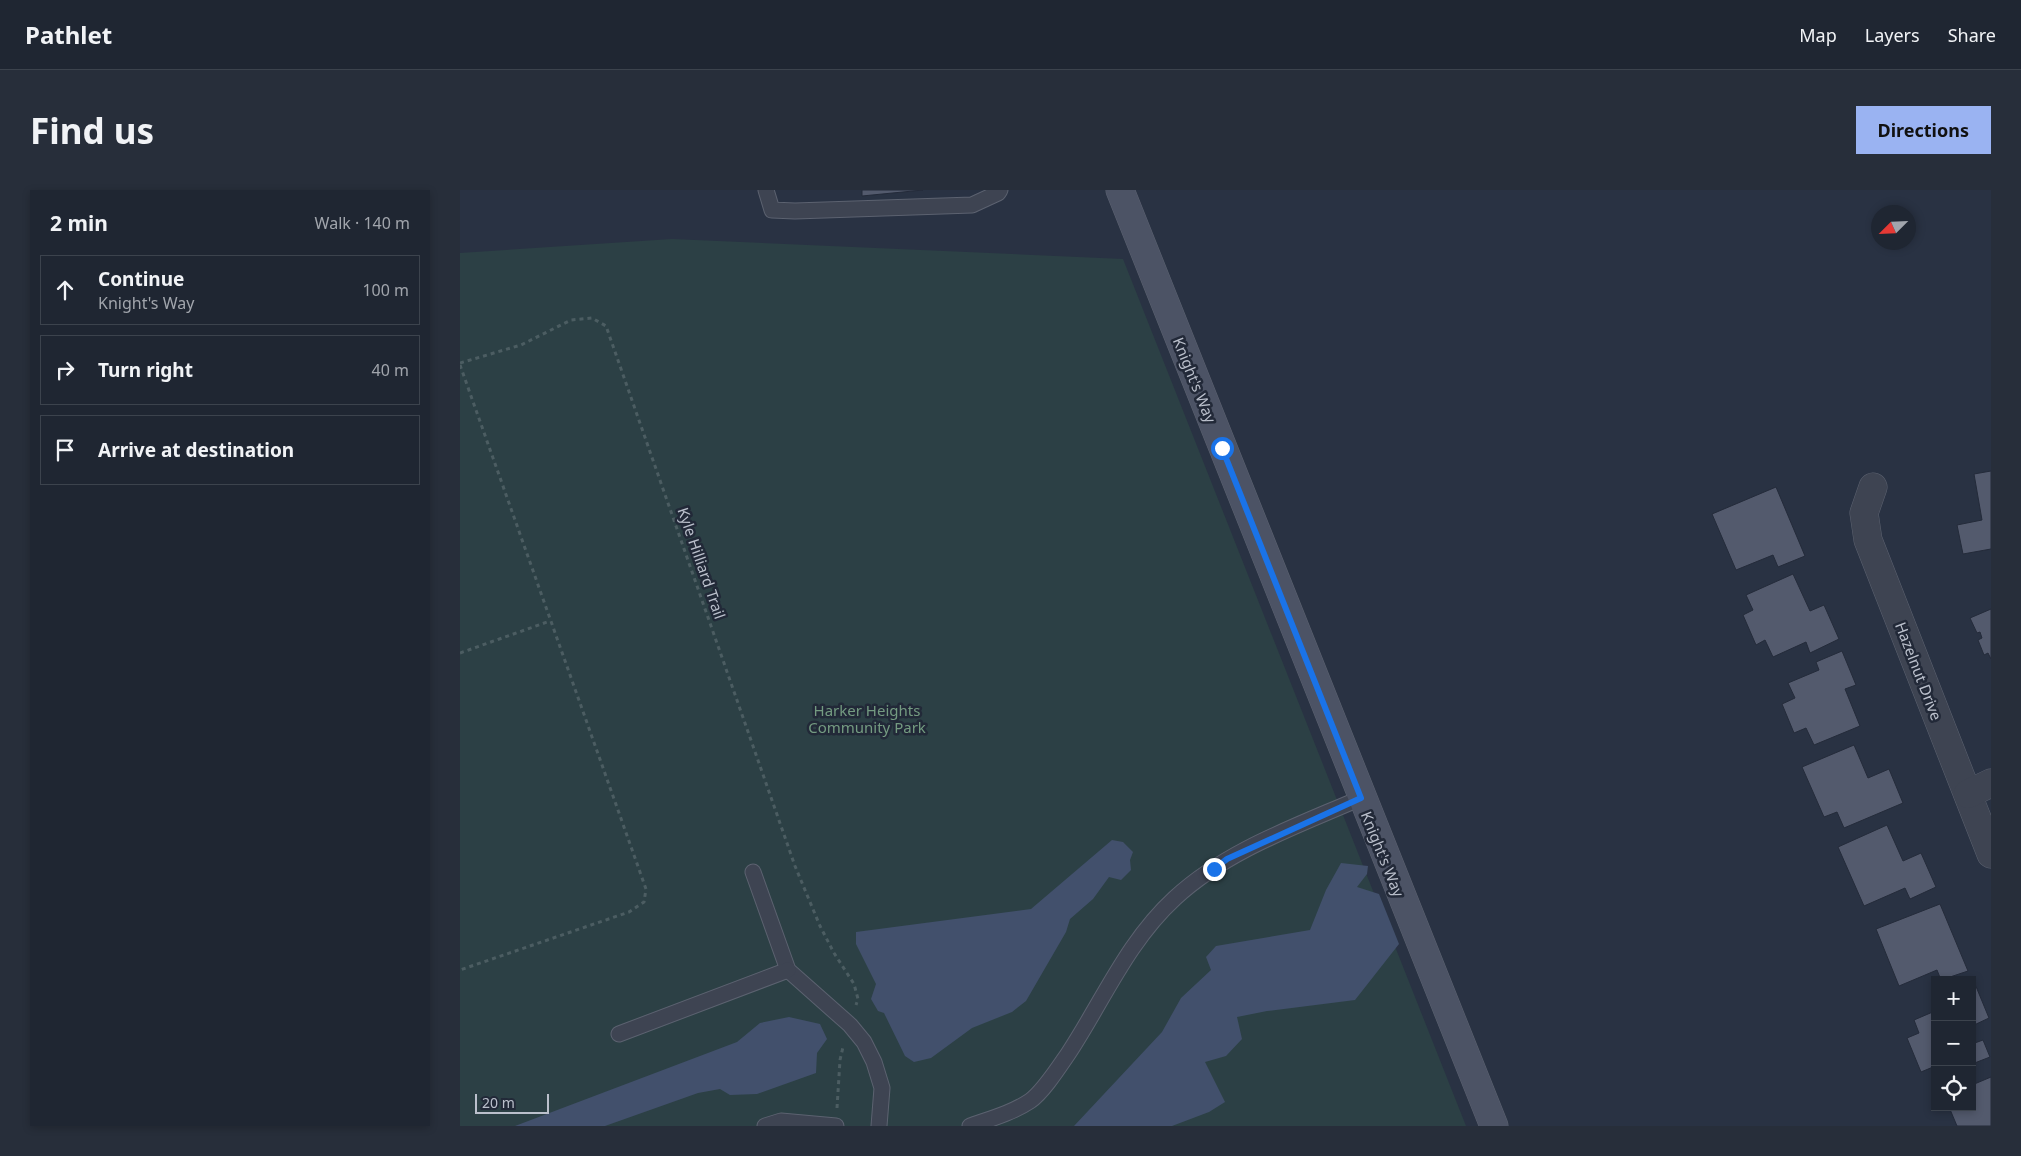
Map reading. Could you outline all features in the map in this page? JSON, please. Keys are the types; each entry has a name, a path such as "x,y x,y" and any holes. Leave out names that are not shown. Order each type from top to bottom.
{"main road":[{"name":"Knight's Way","path":"1120,190 1361,798 1494,1126"}],"street":[{"name":"Hazelnut Drive","path":"1873,487 1864,513 1868,540 1979,788 1991,854"}],"lane":[{"path":"766,190 772,210 795,211 972,205 998,193 1000,190"},
{"path":"970,1126 998,1117 1031,1100 1057,1069 1082,1033 1120,965 1141,936 1175,898 1227,859 1361,798"},
{"path":"753,872 788,970 850,1025 864,1042 874,1062 882,1088 879,1126"},
{"path":"619,1034 788,970"},
{"path":"765,1126 782,1121 836,1126"}],"path":[{"name":"Kyle Hilliard Trail","path":"460,364 521,344 571,320 592,318 606,326 794,866 834,953 842,965"},
{"path":"460,364 550,621 644,878 646,889 644,902 629,912 460,970"},
{"path":"460,653 550,621"}],"green space":[{"name":"Harker Heights Community Park","path":"672,239 1123,259 1466,1126 460,1126 460,253"}],"water":[{"path":"1112,840 1123,842 1133,852 1130,860 1131,870 1121,880 1109,877 1093,899 1070,919 1066,932 1026,1001 1012,1012 972,1028 931,1058 914,1062 905,1056 884,1013 878,1011 871,999 876,984 856,944 856,932 1031,909"},
{"path":"1341,863 1368,866 1367,874 1357,887 1379,894 1399,944 1355,1000 1267,1011 1237,1017 1242,1039 1226,1056 1205,1062 1225,1102 1209,1112 1172,1126 1074,1126 1162,1032 1181,998 1211,970 1206,957 1216,946 1310,930 1326,890"},
{"path":"789,1017 820,1024 827,1039 817,1053 816,1073 757,1094 730,1095 720,1089 698,1093 605,1126 515,1126 737,1042 760,1023"}],"building":[{"path":"862,190 923,190 862,196"},
{"path":"1991,471 1991,549 1963,554 1957,525 1982,520 1974,474"},
{"path":"1776,487 1805,556 1778,567 1773,555 1736,570 1712,514"},
{"path":"1793,574 1810,611 1824,605 1839,639 1810,653 1806,642 1773,657 1765,640 1756,645 1743,615 1753,610 1746,595"},
{"path":"1991,609 1991,659 1988,653 1984,655 1978,640 1982,638 1980,632 1977,633 1970,618"},
{"path":"1842,651 1856,685 1845,689 1860,726 1814,745 1806,728 1794,733 1782,704 1795,698 1788,683 1819,670 1816,662"},
{"path":"1854,745 1868,778 1889,769 1903,803 1844,828 1837,812 1824,817 1802,767"},
{"path":"1887,825 1903,861 1921,853 1936,887 1910,899 1905,888 1864,906 1838,847"},
{"path":"1940,904 1968,971 1953,976 1939,976 1937,970 1899,986 1876,929"},
{"path":"1976,986 1989,1018 1976,1024"},
{"path":"1931,1013 1931,1068 1921,1072 1907,1038 1919,1033 1914,1020"},
{"path":"1983,1040 1990,1057 1976,1062 1976,1043"},
{"path":"1991,1077 1991,1126 1957,1126 1951,1111 1976,1111 1976,1083"}],"route":[{"path":"1214,869 1227,859 1361,798 1222,448"}]}
